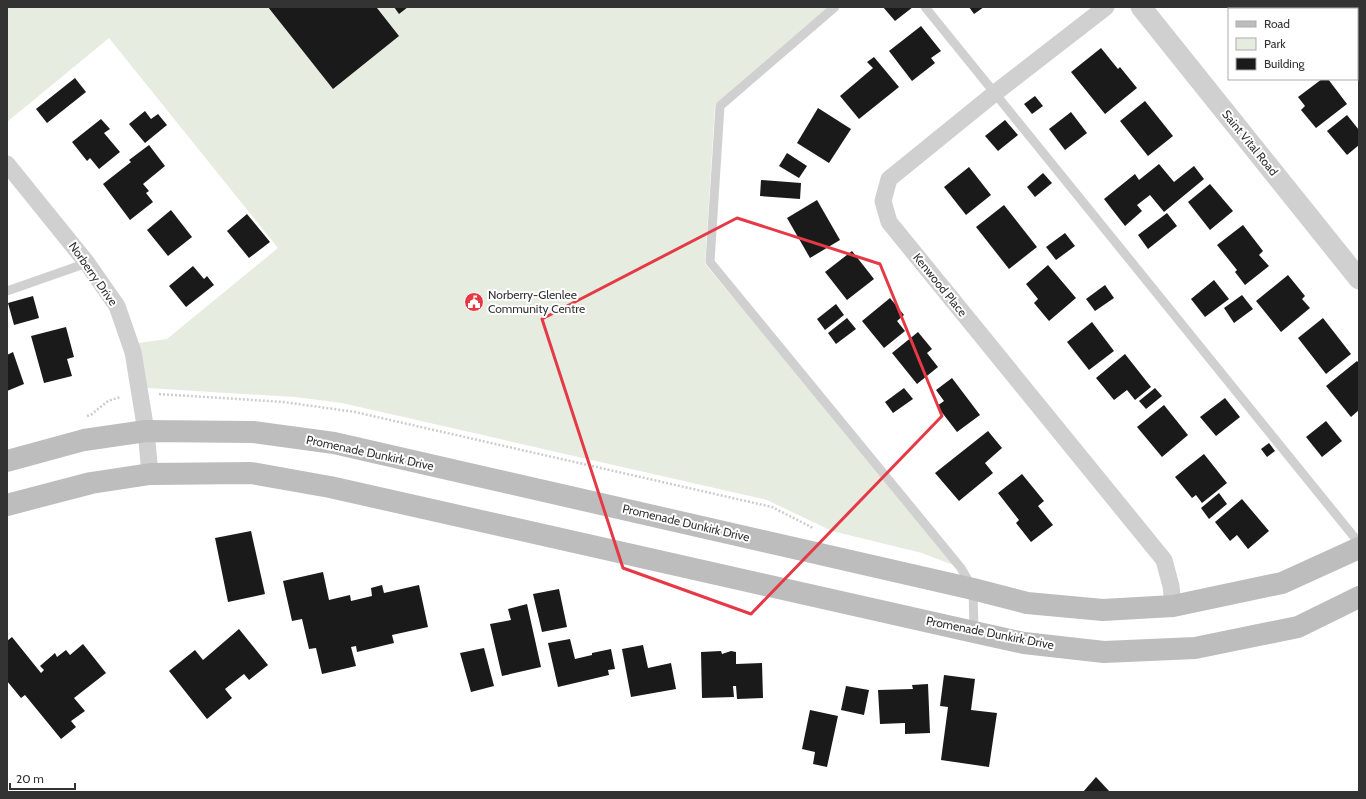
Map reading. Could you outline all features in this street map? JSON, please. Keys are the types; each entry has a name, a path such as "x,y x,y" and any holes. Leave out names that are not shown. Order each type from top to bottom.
{"main road":[{"name":"Promenade Dunkirk Drive","path":"7,461 84,440 146,431 253,432 334,443 1027,602 1103,610 1172,606 1282,583 1359,548"},
{"name":"Promenade Dunkirk Drive","path":"7,505 91,483 150,474 251,473 330,487 974,632 1024,642 1104,652 1195,648 1298,627 1359,597"}],"street":[{"name":"Kenwood Place","path":"1106,7 995,93 889,179 883,201 889,222 1164,560 1171,586 1172,606"},
{"name":"Saint Vital Road","path":"1141,7 1359,279"},
{"name":"Norberry Drive","path":"7,164 87,263 117,306 133,352 146,431 150,474"}],"lane":[{"path":"835,7 720,106 710,262 961,568 973,589 974,632"},
{"path":"925,7 1359,543"},
{"path":"7,291 87,263"}],"path":[{"path":"284,402 355,412 772,507 814,529"}],"highlighted area":[{"path":"737,218 880,264 942,416 751,614 623,568 542,319"}],"green space":[{"name":"Norberry-Glenlee Community Centre","path":"7,7 834,7 715,105 705,264 961,568 922,553 832,531 767,500 342,403 295,397 147,388 138,343 167,339 278,248 109,38 7,122"}],"building":[{"path":"268,7 379,7 377,8 399,36 333,89"},
{"path":"394,7 408,7 399,14"},
{"path":"883,7 913,7 895,21"},
{"path":"969,7 984,7 974,14"},
{"path":"1343,7 1344,8 1324,8"},
{"path":"921,26 941,51 931,58 935,63 912,81 889,51"},
{"path":"1358,36 1359,36 1358,64"},
{"path":"1101,48 1118,69 1120,67 1137,88 1105,114 1071,72"},
{"path":"874,57 899,87 859,119 840,96 873,68 867,62"},
{"path":"75,78 86,92 47,123 36,109"},
{"path":"1321,80 1329,80 1347,104 1316,128 1301,110 1305,106 1298,97"},
{"path":"1035,96 1043,106 1032,114 1024,104"},
{"path":"1145,101 1173,136 1148,156 1120,121"},
{"path":"818,108 851,129 829,163 797,143"},
{"path":"145,111 151,119 158,114 167,125 145,143 129,124"},
{"path":"1071,112 1087,133 1065,150 1049,129"},
{"path":"1347,115 1359,130 1359,145 1347,155 1327,131"},
{"path":"101,119 110,129 104,133 120,152 99,169 90,158 87,161 72,142"},
{"path":"1005,120 1018,135 998,151 985,136"},
{"path":"149,145 165,166 143,184 149,191 146,193 153,202 130,220 103,184 131,162 129,160"},
{"path":"787,153 807,166 799,178 779,166"},
{"path":"1159,164 1174,182 1194,166 1204,179 1164,212 1150,195 1137,205 1142,211 1125,226 1104,199 1135,174 1139,180"},
{"path":"969,167 991,195 966,215 944,187"},
{"path":"1043,173 1052,183 1035,197 1027,187"},
{"path":"761,180 801,183 800,199 760,196"},
{"path":"1210,184 1233,211 1210,230 1188,202"},
{"path":"817,200 840,240 810,258 787,218"},
{"path":"1004,205 1037,247 1009,269 976,227"},
{"path":"171,210 192,237 168,256 147,230"},
{"path":"1167,213 1177,226 1148,249 1138,235"},
{"path":"247,214 270,242 249,258 227,231"},
{"path":"1243,225 1263,251 1259,255 1269,266 1245,285 1235,272 1237,270 1217,245"},
{"path":"1065,233 1075,246 1056,260 1046,247"},
{"path":"852,251 874,279 847,300 825,272"},
{"path":"1048,265 1076,298 1049,321 1034,303 1038,299 1026,284"},
{"path":"193,266 204,279 207,276 214,285 186,307 169,286"},
{"path":"1288,275 1305,296 1302,299 1310,308 1281,332 1256,301"},
{"path":"1214,280 1229,299 1205,317 1191,299"},
{"path":"1105,285 1114,298 1095,311 1086,299"},
{"path":"1242,295 1253,309 1234,323 1224,308"},
{"path":"33,296 39,318 14,325 8,303"},
{"path":"890,298 904,315 897,321 905,331 884,348 862,321"},
{"path":"836,304 844,315 825,330 817,319"},
{"path":"847,318 856,329 836,344 828,333"},
{"path":"1323,318 1351,354 1326,374 1298,338"},
{"path":"1092,322 1114,351 1089,370 1067,342"},
{"path":"66,327 74,357 67,359 72,376 44,383 31,336"},
{"path":"918,332 932,349 927,353 938,367 917,384 892,353"},
{"path":"13,352 24,384 7,391 7,355"},
{"path":"1125,354 1151,387 1135,400 1127,390 1114,400 1096,378"},
{"path":"1357,361 1359,363 1359,410 1351,417 1326,386"},
{"path":"952,378 980,415 957,432 937,406 944,401 936,390"},
{"path":"904,388 913,399 893,413 885,402"},
{"path":"1155,388 1162,396 1146,409 1139,401"},
{"path":"1225,398 1240,417 1216,436 1200,417"},
{"path":"1164,405 1188,435 1162,457 1137,427"},
{"path":"1326,421 1342,441 1322,457 1306,437"},
{"path":"988,431 1002,448 985,463 993,473 959,501 935,473"},
{"path":"1269,443 1275,451 1267,457 1261,449"},
{"path":"1204,454 1227,483 1202,503 1196,495 1192,498 1175,477"},
{"path":"1022,474 1044,501 1038,506 1053,525 1031,542 1016,523 1019,520 998,493"},
{"path":"1219,493 1227,504 1209,519 1201,508"},
{"path":"1242,499 1269,531 1248,549 1237,535 1230,541 1215,522"},
{"path":"251,531 265,594 228,602 215,538"},
{"path":"323,572 329,600 350,595 351,601 372,596 371,588 382,585 384,593 419,585 428,627 392,635 394,643 357,652 356,646 351,647 356,666 322,674 316,648 309,649 302,619 292,621 283,581"},
{"path":"559,589 567,627 542,632 533,594"},
{"path":"527,604 541,667 502,676 490,624 511,620 508,609"},
{"path":"239,629 268,665 249,680 244,674 225,689 232,698 207,719 169,671 195,650 203,660"},
{"path":"12,637 41,673 44,670 40,666 55,653 57,657 66,650 70,655 83,644 106,673 74,698 85,711 71,721 76,727 61,739 25,695 21,698 7,681 7,641"},
{"path":"570,639 575,659 592,655 592,653 611,649 615,669 608,670 609,675 558,687 548,643"},
{"path":"643,645 648,668 671,663 676,689 631,697 622,649"},
{"path":"484,648 494,686 471,692 460,653"},
{"path":"721,651 722,654 731,651 736,652 736,664 762,663 763,698 737,699 736,686 733,686 734,697 702,698 701,652"},
{"path":"944,675 975,679 971,710 997,713 989,767 941,760 948,707 940,706"},
{"path":"928,684 930,733 905,734 905,723 880,724 878,690 913,689 912,685"},
{"path":"846,686 869,690 864,715 841,710"},
{"path":"810,710 838,716 827,767 813,764 815,752 802,749"},
{"path":"1096,777 1110,792 1083,792"}],"place":[{"name":"Norberry-Glenlee Community Centre","path":"474,302"}]}
